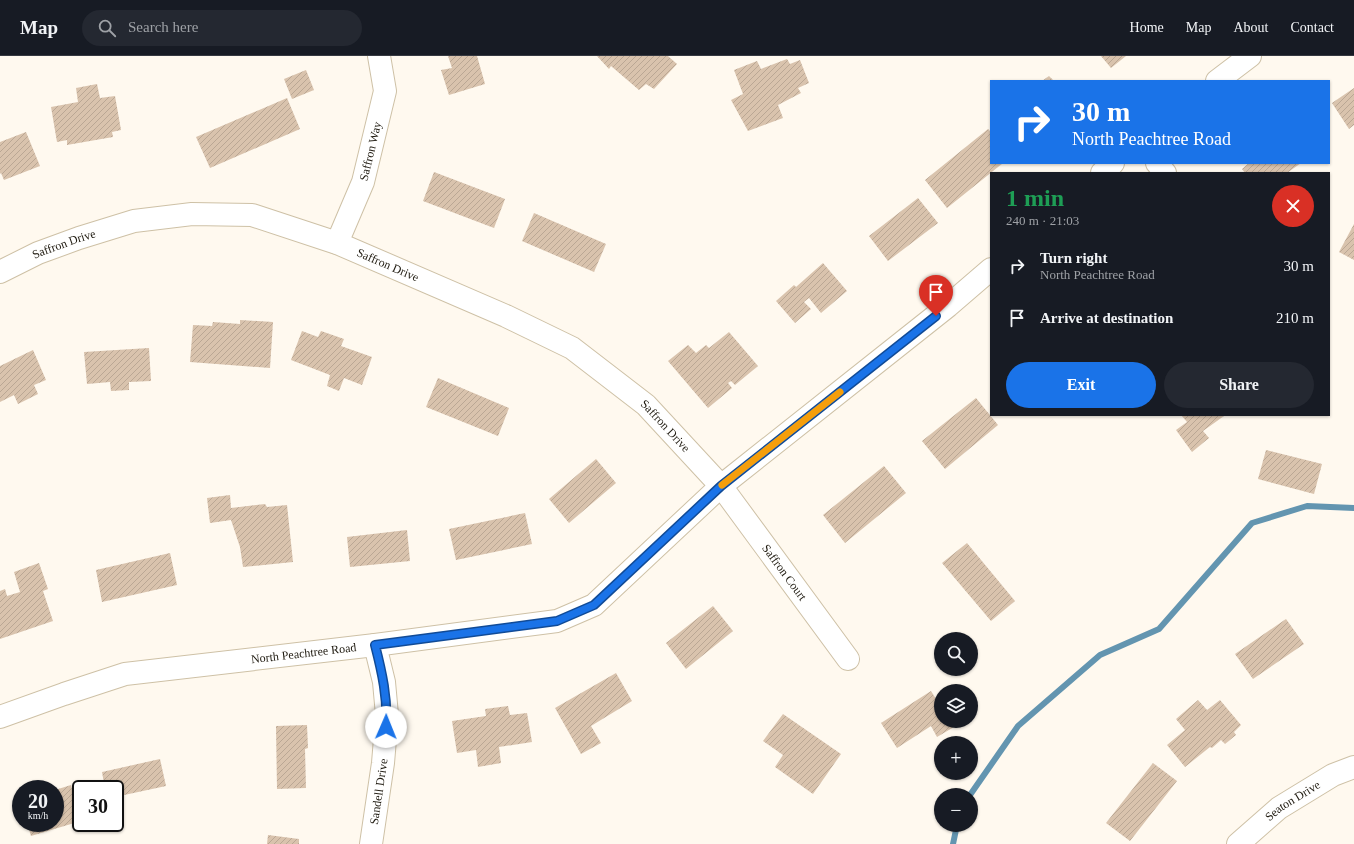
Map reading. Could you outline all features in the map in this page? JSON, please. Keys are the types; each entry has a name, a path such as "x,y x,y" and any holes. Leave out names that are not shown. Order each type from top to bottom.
{"street":[{"name":"Saffron Way","path":"337,243 363,182 385,91 379,56"},
{"path":"1218,80 1250,56"},
{"path":"1103,172 1112,164"},
{"path":"1158,164 1164,172"},
{"name":"Saffron Drive","path":"0,272 38,253 79,238 134,221 192,214 252,216 337,243 506,316 572,348 646,405 721,486"},
{"name":"North Peachtree Road","path":"0,717 125,674 375,645 557,621 594,605 721,486 948,306 990,270"},
{"name":"Saffron Court","path":"721,486 848,659"},
{"name":"Sandell Drive","path":"371,844 384,763 387,715 384,682 375,645"},
{"name":"Seaton Drive","path":"1238,844 1278,808 1333,775 1354,767"}],"building":[{"path":"448,56 477,56 485,84 449,95 441,70 452,68"},
{"path":"597,56 668,56 677,64 654,89 646,84 639,90 611,66 609,69"},
{"path":"1101,56 1126,56 1111,68"},
{"path":"787,59 790,64 800,60 809,83 798,88 801,93 778,105 783,118 748,131 731,100 743,94 734,70 757,61 761,69"},
{"path":"306,70 314,90 292,99 284,79"},
{"path":"1049,76 1053,80 1043,80"},
{"path":"97,84 100,98 115,96 121,130 112,132 113,137 67,145 67,140 57,142 51,107 78,102 76,88"},
{"path":"1354,88 1354,125 1349,129 1332,103"},
{"path":"287,98 300,129 210,168 196,137"},
{"path":"988,129 990,131 990,164 1002,164 947,208 925,180"},
{"path":"26,132 40,166 4,180 1,173 0,174 0,142"},
{"path":"1248,164 1300,164 1288,172 1244,172 1242,169"},
{"path":"434,172 505,199 494,228 423,201"},
{"path":"918,198 938,223 888,261 869,236"},
{"path":"534,213 606,244 594,272 522,241"},
{"path":"1354,224 1354,260 1339,252"},
{"path":"823,263 847,291 821,313 809,298 804,302 811,309 795,323 776,301 794,285 796,287"},
{"path":"240,320 273,322 270,368 190,362 193,325 212,326 213,322 240,324"},
{"path":"302,331 318,337 321,331 344,339 341,346 372,357 362,385 344,378 339,391 327,386 330,375 291,360"},
{"path":"729,332 758,366 735,385 731,381 728,383 732,388 708,408 668,361 688,345 696,353 706,345 709,348"},
{"path":"149,348 151,381 129,382 129,390 111,391 110,382 87,384 84,352"},
{"path":"33,350 46,380 34,385 38,394 18,404 14,395 0,402 0,366"},
{"path":"438,378 509,408 498,436 426,407"},
{"path":"976,398 998,425 945,469 922,441"},
{"path":"1182,416 1224,416 1203,431 1209,438 1192,452 1176,430 1187,422"},
{"path":"1266,450 1322,464 1314,494 1258,479"},
{"path":"596,459 616,483 569,523 549,499"},
{"path":"884,466 906,493 845,543 823,515"},
{"path":"230,495 231,508 265,504 267,507 287,505 293,562 243,567 240,547 231,520 210,523 207,498"},
{"path":"525,513 532,544 456,560 449,529"},
{"path":"407,530 410,561 350,567 347,537"},
{"path":"967,543 1015,601 991,621 942,563"},
{"path":"170,553 177,585 102,602 96,570"},
{"path":"39,563 48,589 43,591 53,621 0,639 0,591 5,589 7,596 20,592 14,572"},
{"path":"713,606 733,631 686,669 666,643"},
{"path":"1286,619 1304,644 1253,679 1235,654"},
{"path":"616,673 632,701 591,726 601,743 581,754 555,708"},
{"path":"931,691 934,696 934,728 952,728 936,736 931,726 897,748 881,723"},
{"path":"1198,700 1207,710 1220,700 1241,725 1234,732 1236,735 1225,744 1221,740 1185,767 1167,745 1185,730 1176,719"},
{"path":"508,706 510,715 527,713 532,742 499,747 501,763 478,767 476,750 457,753 452,721 486,716 485,709"},
{"path":"783,714 841,754 813,794 775,767 783,755 763,741"},
{"path":"307,725 308,748 305,749 306,788 277,789 276,726"},
{"path":"160,759 166,786 124,795 124,780 103,780 102,772"},
{"path":"1153,763 1177,781 1130,841 1106,823"},
{"path":"71,785 72,789 72,824 64,826 64,787"},
{"path":"30,832 44,832 31,836"},
{"path":"268,835 299,839 299,844 267,844"}],"waterway":[{"path":"975,788 1018,726 1100,655 1159,629 1252,523 1307,506 1354,508"},
{"path":"953,844 956,832"}],"slow traffic":[{"path":"722,485 840,392"}],"route":[{"path":"386,727 387,715 384,682 375,645 557,621 594,605 721,486 936,316"}]}
